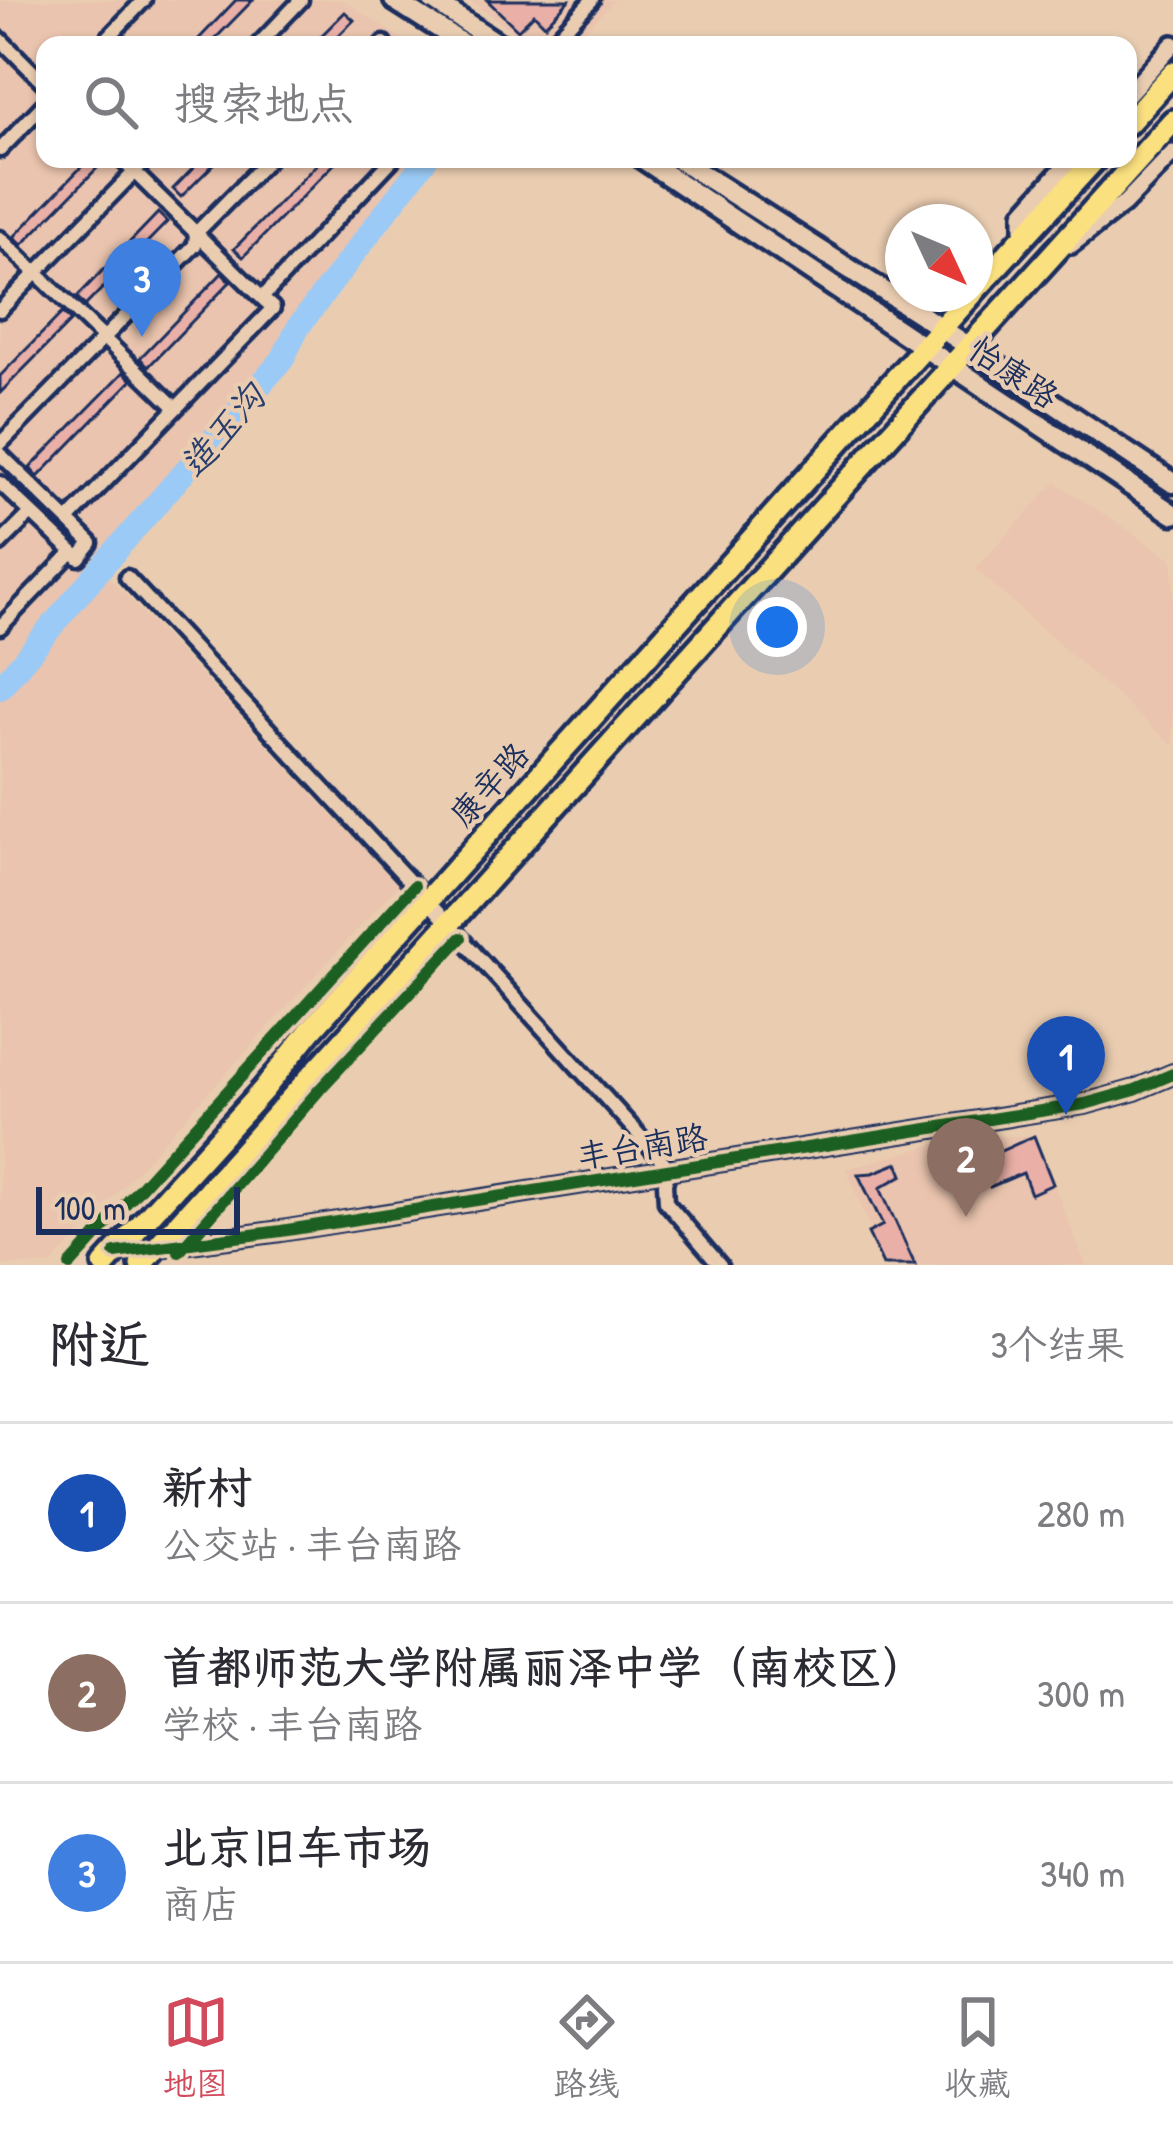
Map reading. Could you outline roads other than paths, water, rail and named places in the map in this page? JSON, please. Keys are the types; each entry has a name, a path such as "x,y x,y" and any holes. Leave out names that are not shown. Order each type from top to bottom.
{"main road":[{"path":"394,0 451,36"},
{"path":"432,0 486,36"},
{"path":"1137,113 1173,74"},
{"name":"康辛路","path":"1137,161 1173,121"},
{"name":"怡康路","path":"656,168 1173,514"},
{"name":"怡康路","path":"692,168 1173,483"},
{"name":"康辛路","path":"993,270 1087,168"},
{"name":"康辛路","path":"149,1257 1130,168"},
{"name":"康辛路","path":"110,1259 955,312"}],"street":[{"path":"110,36 144,0"},
{"path":"267,36 302,0"},
{"path":"559,35 592,0"},
{"path":"0,39 36,75"},
{"path":"1137,84 1173,44"},
{"path":"0,150 36,112"},
{"path":"1040,268 1124,204 1173,153"},
{"path":"68,520 273,308 130,168"},
{"path":"0,310 138,168"},
{"path":"0,444 195,245 196,233 260,168"},
{"path":"262,298 385,168"},
{"path":"1023,238 1022,213 1063,168"},
{"path":"0,238 176,408"},
{"path":"0,454 91,542 79,558 0,483"},
{"path":"0,544 31,512"},
{"path":"0,627 72,552"},
{"path":"127,577 670,1168 666,1202 721,1265"},
{"name":"丰台南路","path":"110,1259 149,1257 281,1231 1084,1104 1173,1074"}],"waterway":[{"name":"造玉沟","path":"0,688 282,360 299,326 419,168"}],"place":[{"name":"北京旧车市场","path":"142,337"},
{"name":"新村","path":"1066,1115"},
{"name":"首都师范大学附属丽泽中学（南校区）","path":"966,1217"}]}
